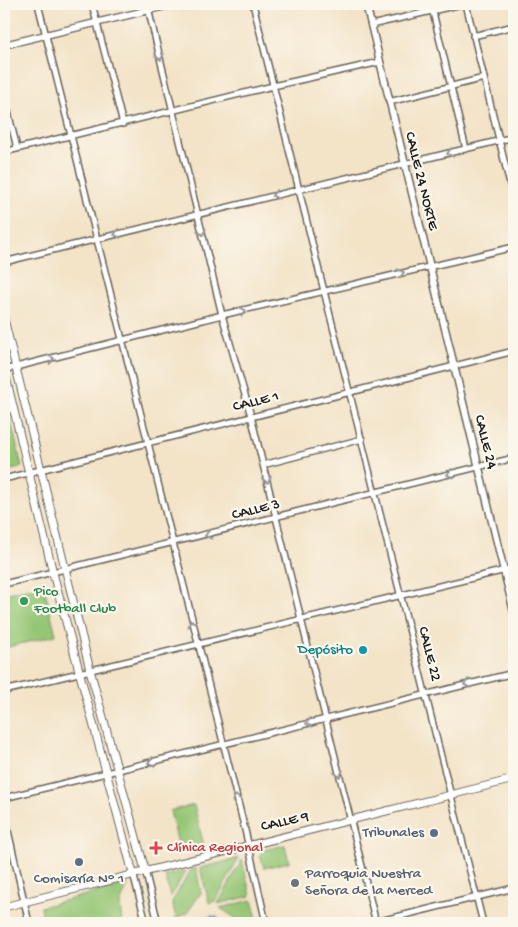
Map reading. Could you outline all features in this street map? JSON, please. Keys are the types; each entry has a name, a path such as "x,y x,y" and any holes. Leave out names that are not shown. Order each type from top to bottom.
{"main road":[{"path":"4,319 90,670 145,870"},
{"path":"4,369 52,573 133,873"},
{"name":"CALLE 9","path":"4,907 133,873 514,779"}],"street":[{"path":"38,4 266,923"},
{"path":"92,4 122,124"},
{"path":"4,45 97,22 147,7 174,4"},
{"name":"CALLE 22","path":"253,4 298,190 483,923"},
{"name":"CALLE 24 NORTE","path":"366,4 453,365"},
{"path":"431,4 466,149"},
{"path":"371,25 462,4"},
{"path":"466,4 514,201"},
{"path":"147,7 222,316 251,416 375,923 514,888"},
{"path":"473,36 514,26"},
{"path":"4,152 273,86 380,62"},
{"path":"389,102 484,78"},
{"path":"4,96 17,148"},
{"path":"4,262 514,137"},
{"path":"4,369 16,368 222,316 514,247"},
{"name":"CALLE 1","path":"4,479 514,351"},
{"name":"CALLE 24","path":"453,365 514,612"},
{"path":"263,465 362,439"},
{"name":"CALLE 3","path":"4,584 514,458"},
{"path":"4,691 514,568"},
{"path":"4,798 514,673"},
{"path":"4,813 29,923"},
{"path":"145,870 158,923"},
{"path":"133,873 146,923"}],"green space":[{"path":"4,391 22,467 4,472"},
{"path":"35,587 36,589 44,587 56,635 4,648 4,596 7,593"},
{"path":"194,805 204,846 180,852 170,811"},
{"path":"285,845 289,862 264,868 260,855 263,850"},
{"path":"239,858 216,901 209,903 200,868"},
{"path":"242,860 251,896 218,904"},
{"path":"196,868 201,893 187,913 176,918 172,902 191,870"},
{"path":"186,871 170,897 165,875"},
{"path":"128,885 120,904 122,923 43,923 41,907"},
{"path":"252,900 258,923 243,923 220,908"}],"water":[{"path":"217,917 221,923 204,923 206,918"}],"place":[{"name":"Pico Football Club","path":"24,601"},
{"name":"Depósito","path":"363,650"},
{"name":"Tribunales","path":"434,833"},
{"name":"Clínica Regional","path":"156,848"},
{"name":"Comisaría N° 1","path":"79,862"},
{"name":"Parroquia Nuestra Señora de la Merced","path":"295,883"}]}
